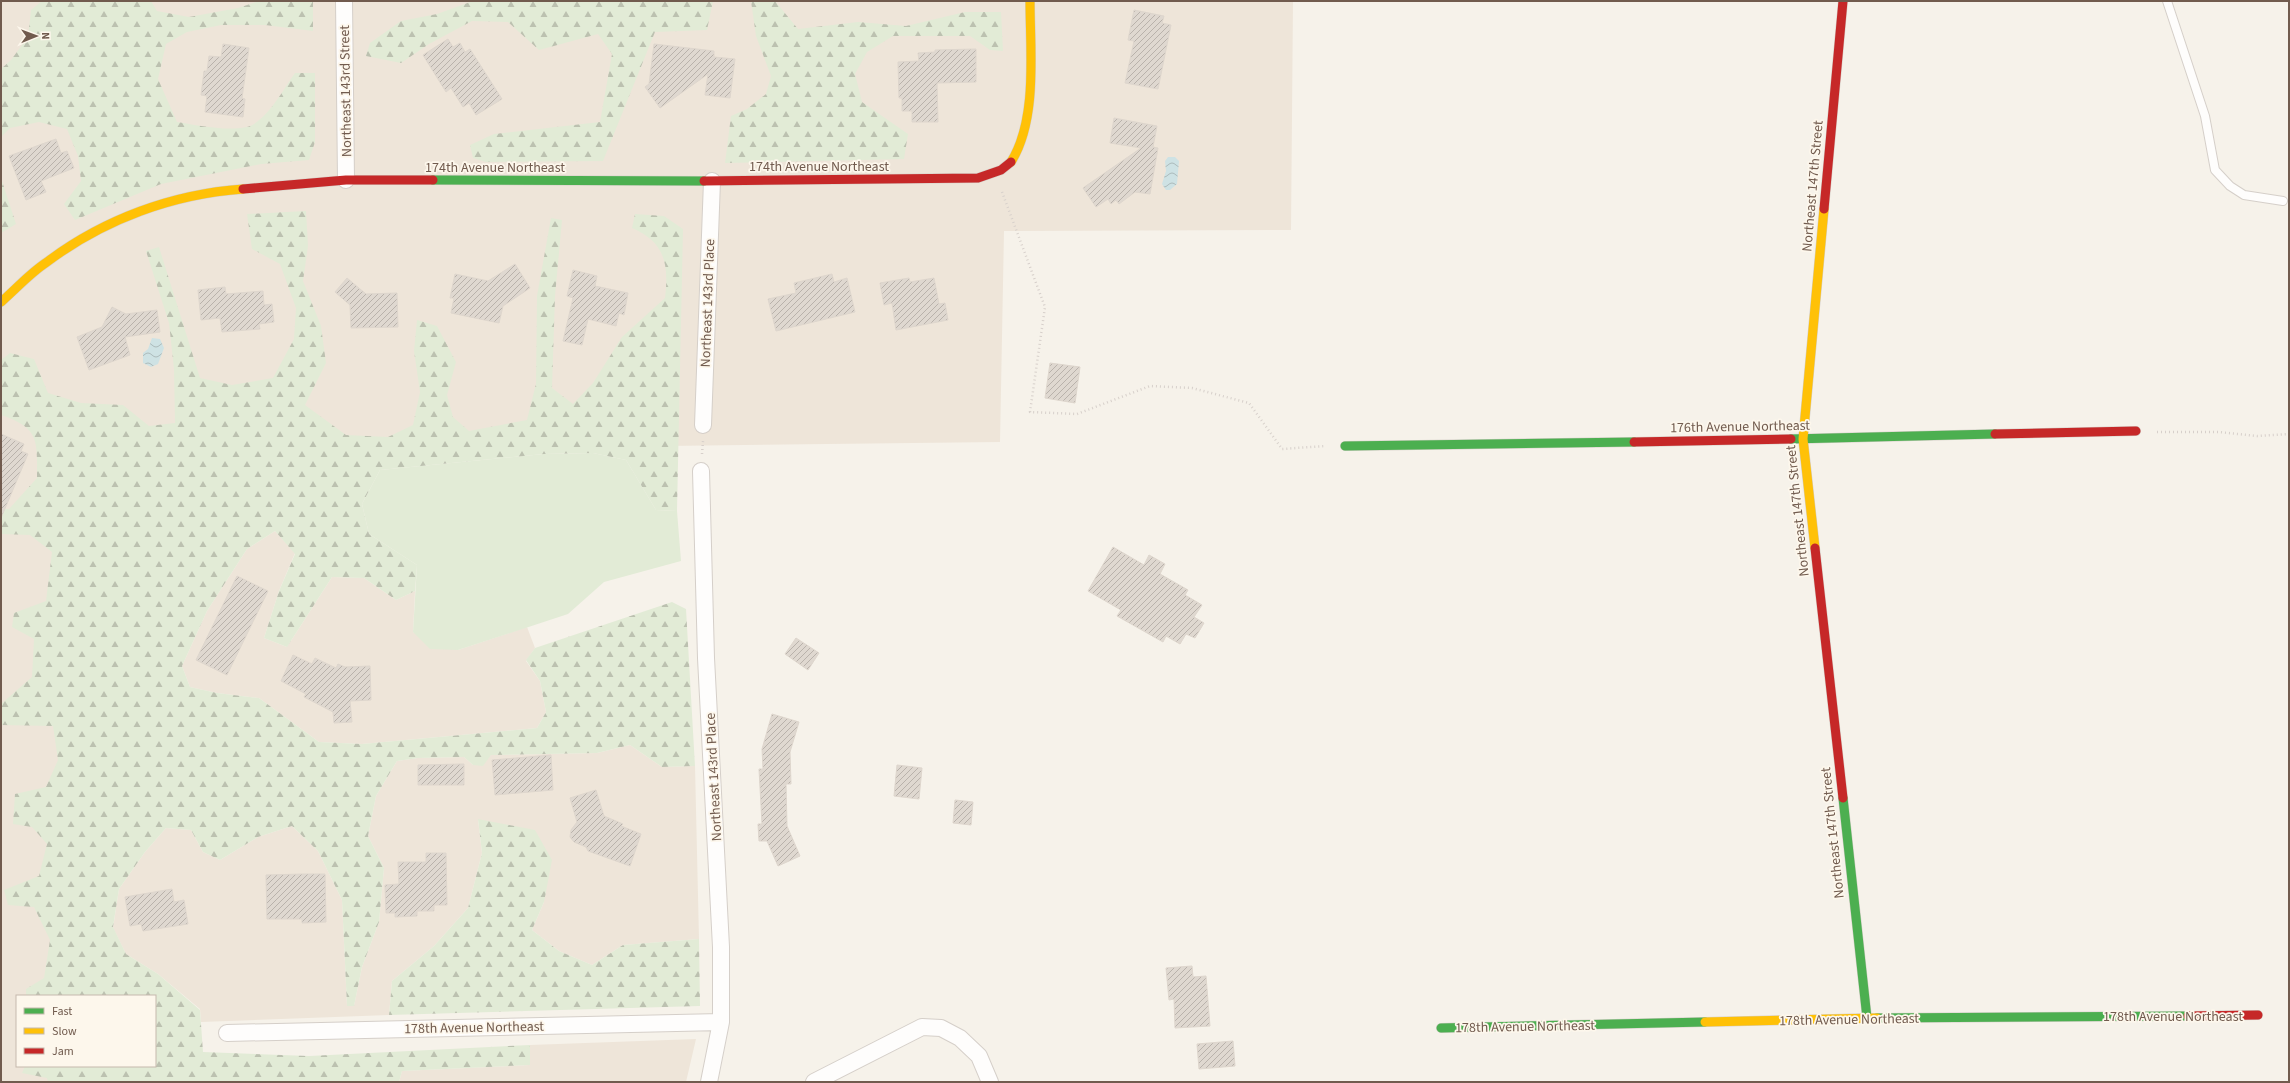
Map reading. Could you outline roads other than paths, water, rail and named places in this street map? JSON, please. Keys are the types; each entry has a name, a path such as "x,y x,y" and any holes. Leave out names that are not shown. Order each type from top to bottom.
{"street":[{"name":"Northeast 143rd Street","path":"344,1 346,180"},
{"name":"174th Avenue Northeast","path":"2,301 46,262 91,233 147,209 182,197 226,190 346,180 712,181 978,178 995,173 1012,161 1023,136 1029,112 1030,1"},
{"name":"Northeast 147th Street","path":"1843,1 1803,439 1867,1018"},
{"name":"Northeast 143rd Place","path":"703,425 712,181"},
{"name":"176th Avenue Northeast","path":"1345,446 2136,432"},
{"name":"Northeast 143rd Place","path":"702,471 706,658 721,947 721,1022 709,1082"},
{"name":"178th Avenue Northeast","path":"1441,1028 1867,1018 2258,1015"},
{"name":"178th Avenue Northeast","path":"227,1033 721,1022"},
{"path":"814,1082 922,1027 941,1028 960,1038 979,1056 990,1082"}],"lane":[{"path":"2167,1 2205,116 2215,170 2230,186 2244,195 2283,201"}],"water":[{"path":"1168,157 1175,157 1179,161 1177,184 1170,190 1166,190 1162,184 1166,171 1165,161"},
{"path":"152,338 160,339 164,348 158,364 151,367 143,363 143,353 148,349"}]}
